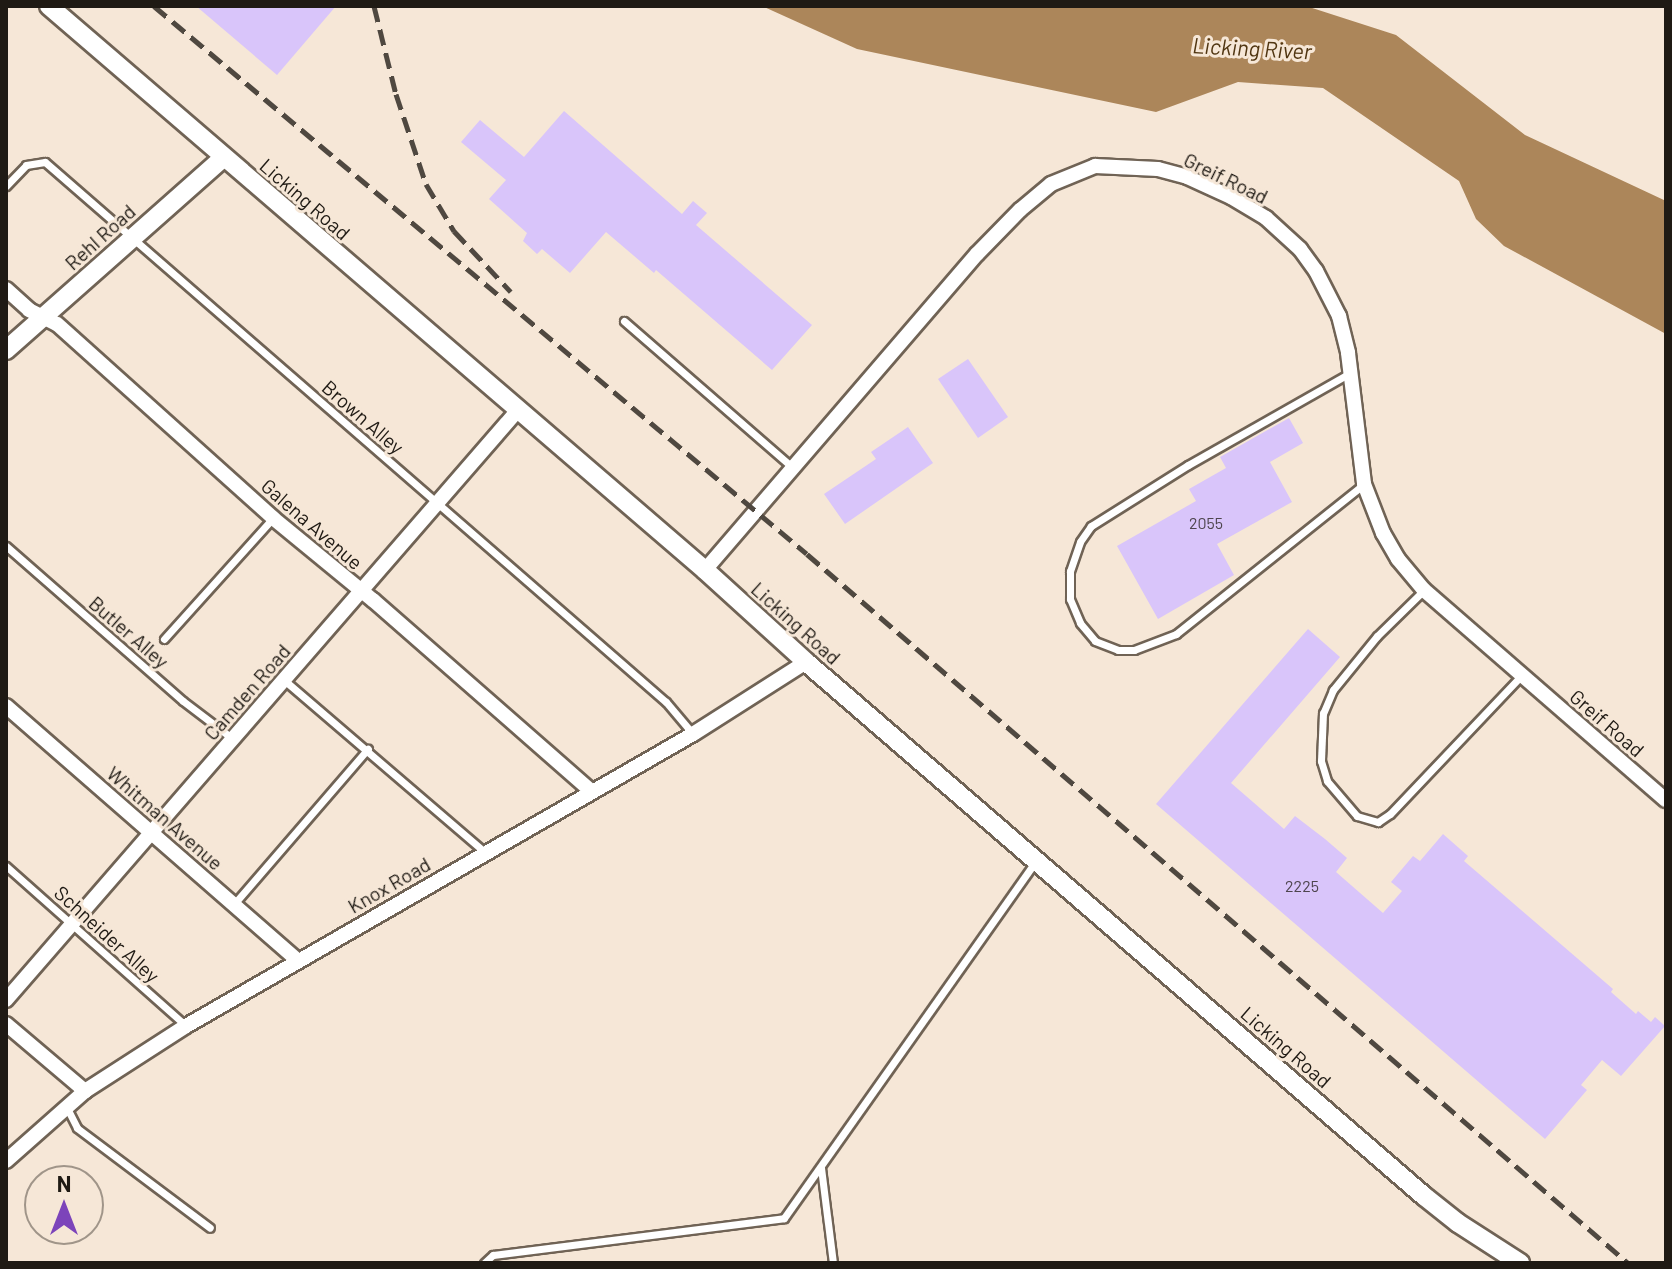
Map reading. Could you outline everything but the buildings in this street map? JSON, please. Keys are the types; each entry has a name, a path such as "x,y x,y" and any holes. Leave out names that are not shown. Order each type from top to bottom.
{"street":[{"name":"Licking Road","path":"49,6 705,570 806,662 1424,1196 1458,1223 1520,1263"},
{"name":"Rehl Road","path":"6,350 223,158"},
{"name":"Greif Road","path":"705,570 1020,210 1051,184 1095,166 1127,165 1187,177 1266,218 1300,249 1316,271 1339,316 1350,373 1364,484 1383,533 1398,559 1424,590 1666,800"},
{"name":"Galena Avenue","path":"6,289 29,310 57,324 273,518 592,792"},
{"name":"Camden Road","path":"6,1000 518,410"},
{"name":"Knox Road","path":"6,1161 85,1091 186,1026 693,734 806,662"},
{"name":"Whitman Avenue","path":"6,706 297,960"},
{"path":"6,1024 85,1091"}],"lane":[{"name":"Brown Alley","path":"6,186 26,165 45,162 666,702 693,734"},
{"path":"624,321 793,468"},
{"path":"1350,373 1188,465 1091,526 1080,542 1070,571 1070,599 1080,623 1095,641 1118,650 1134,650 1176,634 1364,484"},
{"path":"164,639 273,518"},
{"name":"Butler Alley","path":"6,546 183,701 233,739"},
{"path":"1424,590 1377,636 1333,690 1323,713 1321,761 1327,781 1343,804 1365,821 1378,822 1390,814 1521,676"},
{"path":"284,680 486,853"},
{"path":"234,904 368,749"},
{"path":"484,1263 493,1255 784,1218 1036,860"},
{"name":"Schneider Alley","path":"6,866 186,1026"},
{"path":"67,1108 77,1128 210,1228"},
{"path":"821,1168 833,1263"}],"water":[{"name":"Licking River","path":"762,6 1306,6 1396,35 1525,135 1666,201 1666,334 1504,246 1476,219 1459,181 1323,88 1238,82 1156,112 857,49"}],"railway":[{"path":"154,6 807,554 1628,1263"},
{"path":"374,6 396,94 426,184 454,231 511,292"}]}
